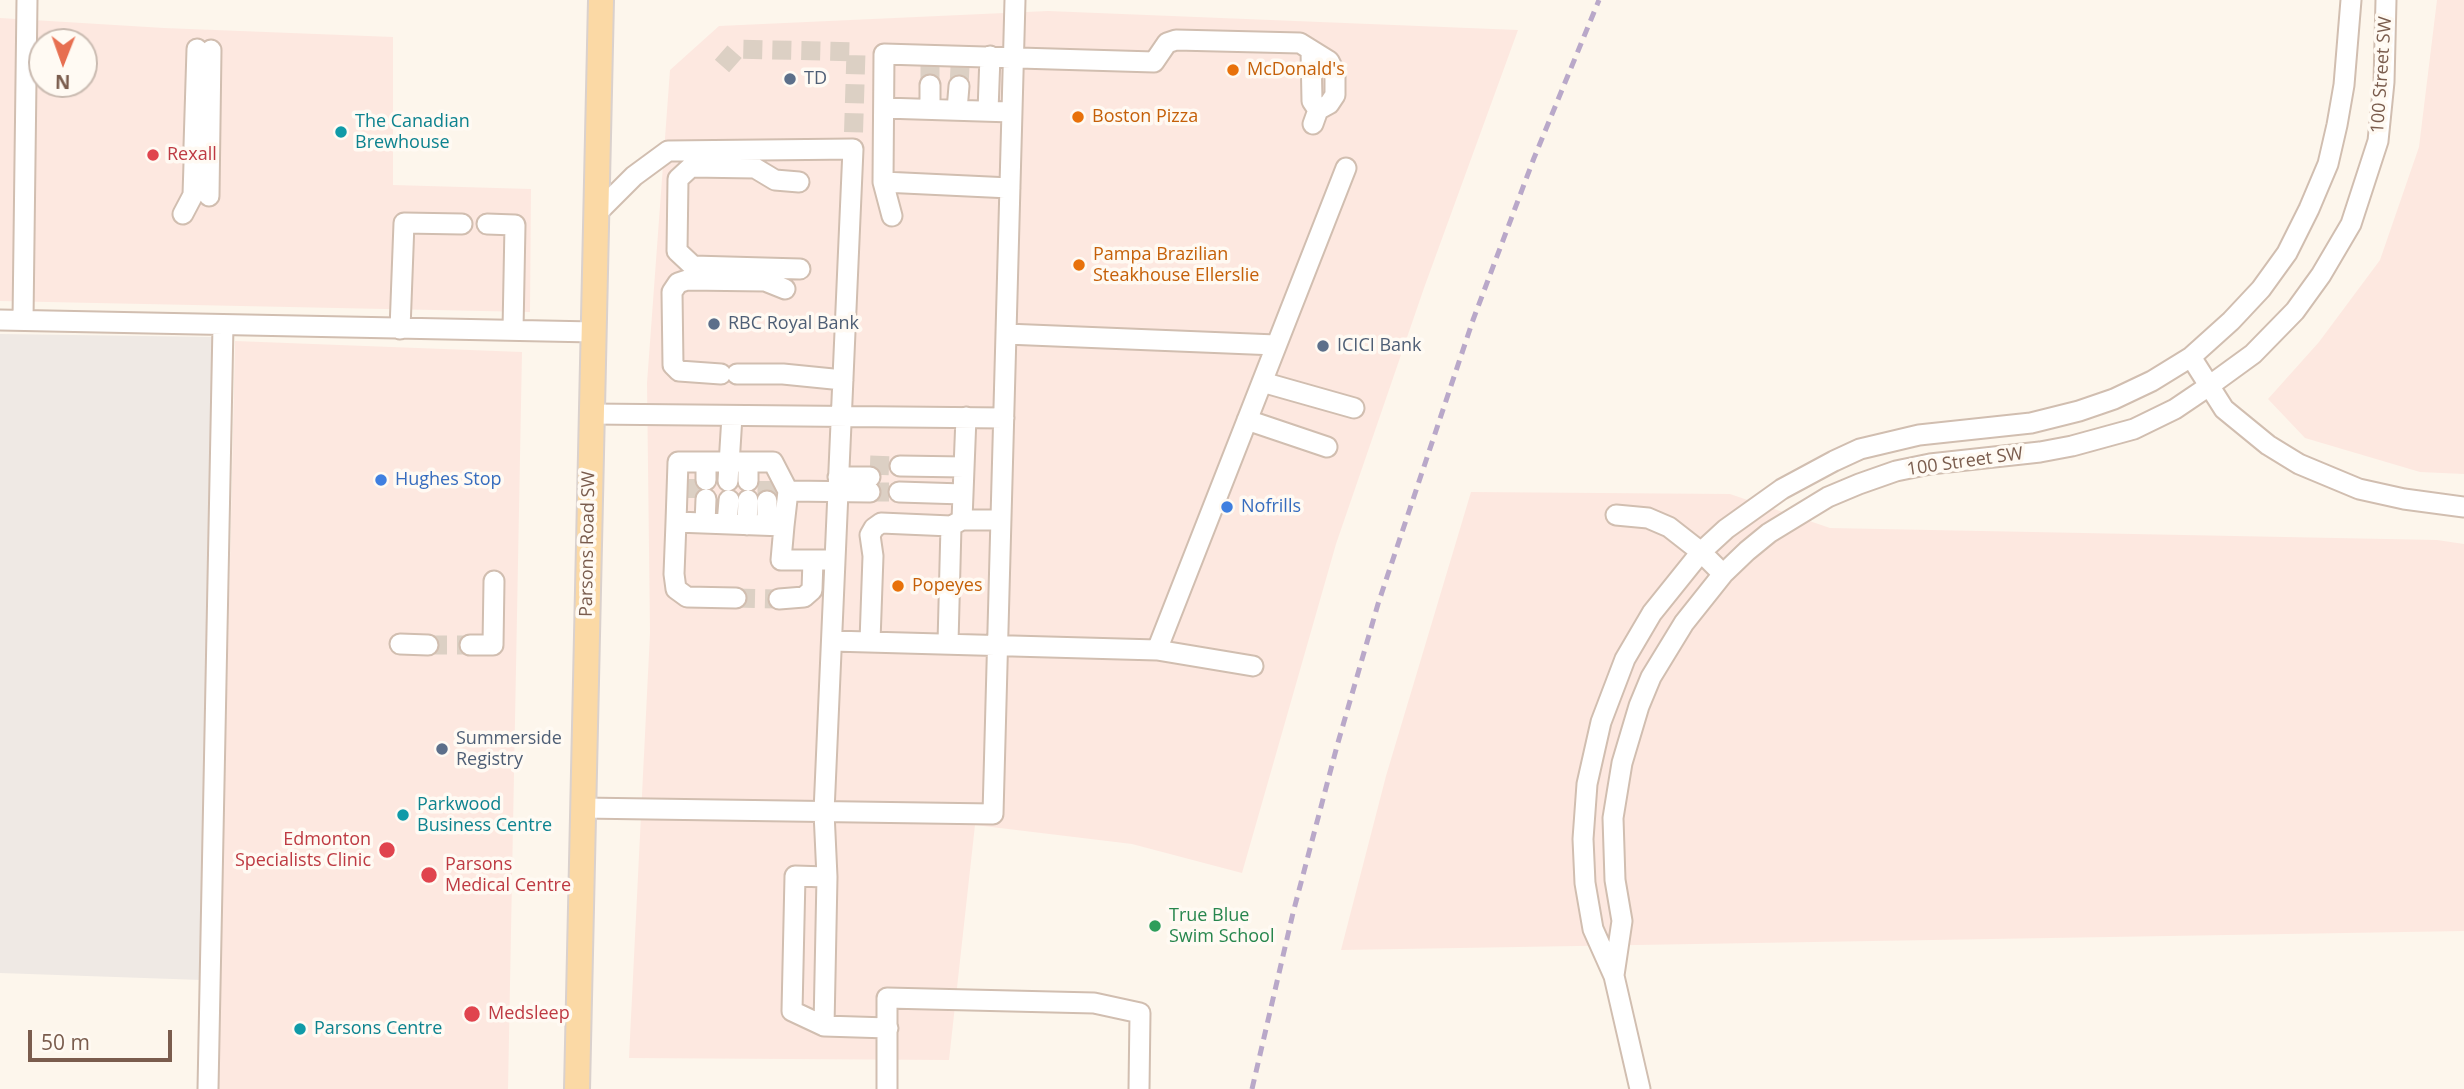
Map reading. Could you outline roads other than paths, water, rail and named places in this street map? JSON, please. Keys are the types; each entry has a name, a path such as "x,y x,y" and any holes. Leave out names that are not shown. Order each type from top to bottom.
{"main road":[{"name":"Parsons Road SW","path":"577,1089 601,0"}],"street":[{"path":"23,320 27,0"},
{"path":"582,808 993,814 1015,0"},
{"name":"100 Street SW","path":"1640,1089 1614,976 1592,929 1585,883 1584,816 1593,751 1605,710 1625,659 1652,613 1701,552 1726,529 1801,477 1860,449 1919,435 2031,423 2080,411 2152,381 2191,357 2261,289 2287,253 2309,209 2328,164 2337,125 2344,85 2351,0"},
{"name":"100 Street SW","path":"1614,976 1622,921 1615,880 1613,818 1622,763 1639,706 1651,677 1684,623 1723,574 1746,551 1769,533 1828,498 1896,471 1930,464 2040,452 2134,429 2210,386 2253,354 2295,311 2321,275 2351,224 2378,141 2384,82 2386,0"},
{"path":"892,216 883,182 884,54 930,69 960,70 990,56 1154,62 1167,43 1176,40 1300,43 1329,61 1336,83 1335,95 1315,117"},
{"path":"183,214 193,195 204,49 209,196"},
{"path":"988,111 990,56"},
{"path":"930,69 930,109"},
{"path":"957,110 960,70"},
{"path":"884,108 1012,112"},
{"path":"597,213 639,171 668,151 853,149 824,812 827,877 824,1026"},
{"path":"799,182 775,180 755,168 691,167 678,179 677,251 693,266 800,269"},
{"path":"1157,650 1346,168"},
{"path":"883,182 1010,188"},
{"path":"400,329 404,223 461,224"},
{"path":"488,224 515,225 513,330"},
{"path":"785,289 765,282 678,282 673,292 673,365 679,371 783,374 843,380"},
{"path":"0,320 594,332"},
{"path":"208,1089 223,324"},
{"path":"1006,334 1276,345"},
{"path":"2191,357 2224,409 2288,457 2316,472 2359,489 2404,499 2464,507"},
{"path":"1262,382 1354,408"},
{"path":"591,414 1004,418"},
{"path":"732,416 748,481 747,525"},
{"path":"948,643 966,418"},
{"path":"1247,419 1327,447"},
{"path":"690,522 678,462 698,480 748,481"},
{"path":"727,524 748,481 773,462 788,491 775,526"},
{"path":"788,491 838,478 870,478 838,478"},
{"path":"963,480 900,479 963,480"},
{"path":"698,480 690,522 674,574 676,589 687,597 736,598"},
{"path":"748,481 775,526 780,560 835,560"},
{"path":"1616,515 1648,518 1669,527 1701,552 1723,574"},
{"path":"870,641 873,556 870,535 874,528 881,523 1001,520"},
{"path":"690,522 775,526"},
{"path":"779,599 804,597 812,590 813,560"},
{"path":"470,645 493,645 494,581"},
{"path":"832,641 1157,650 1252,666"},
{"path":"400,644 428,645"},
{"path":"827,877 795,876 792,1011 824,1026 888,1028"},
{"path":"887,1089 887,998 1094,1003 1140,1013 1139,1089"}],"tunnel":[{"path":"722,66 737,49 856,52 853,149"},
{"path":"930,66 930,85"},
{"path":"959,86 960,67"},
{"path":"870,465 900,466"},
{"path":"690,479 690,499"},
{"path":"767,481 767,501"},
{"path":"870,492 899,492"},
{"path":"736,598 779,599"},
{"path":"428,645 470,645"}],"railway":[{"path":"1252,1089 1293,913 1378,604 1473,320 1534,158 1599,0"}],"place":[{"name":"McDonald's","path":"1233,70"},
{"name":"TD","path":"790,79"},
{"name":"Boston Pizza","path":"1078,117"},
{"name":"The Canadian Brewhouse","path":"341,132"},
{"name":"Rexall","path":"153,155"},
{"name":"Pampa Brazilian Steakhouse Ellerslie","path":"1079,265"},
{"name":"RBC Royal Bank","path":"714,324"},
{"name":"ICICI Bank","path":"1323,346"},
{"name":"Hughes Stop","path":"381,480"},
{"name":"Nofrills","path":"1227,507"},
{"name":"Popeyes","path":"898,586"},
{"name":"Summerside Registry","path":"442,749"},
{"name":"Parkwood Business Centre","path":"403,815"},
{"name":"Edmonton Specialists Clinic","path":"387,850"},
{"name":"Parsons Medical Centre","path":"429,875"},
{"name":"True Blue Swim School","path":"1155,926"},
{"name":"Medsleep","path":"472,1014"},
{"name":"Parsons Centre","path":"300,1029"}]}
